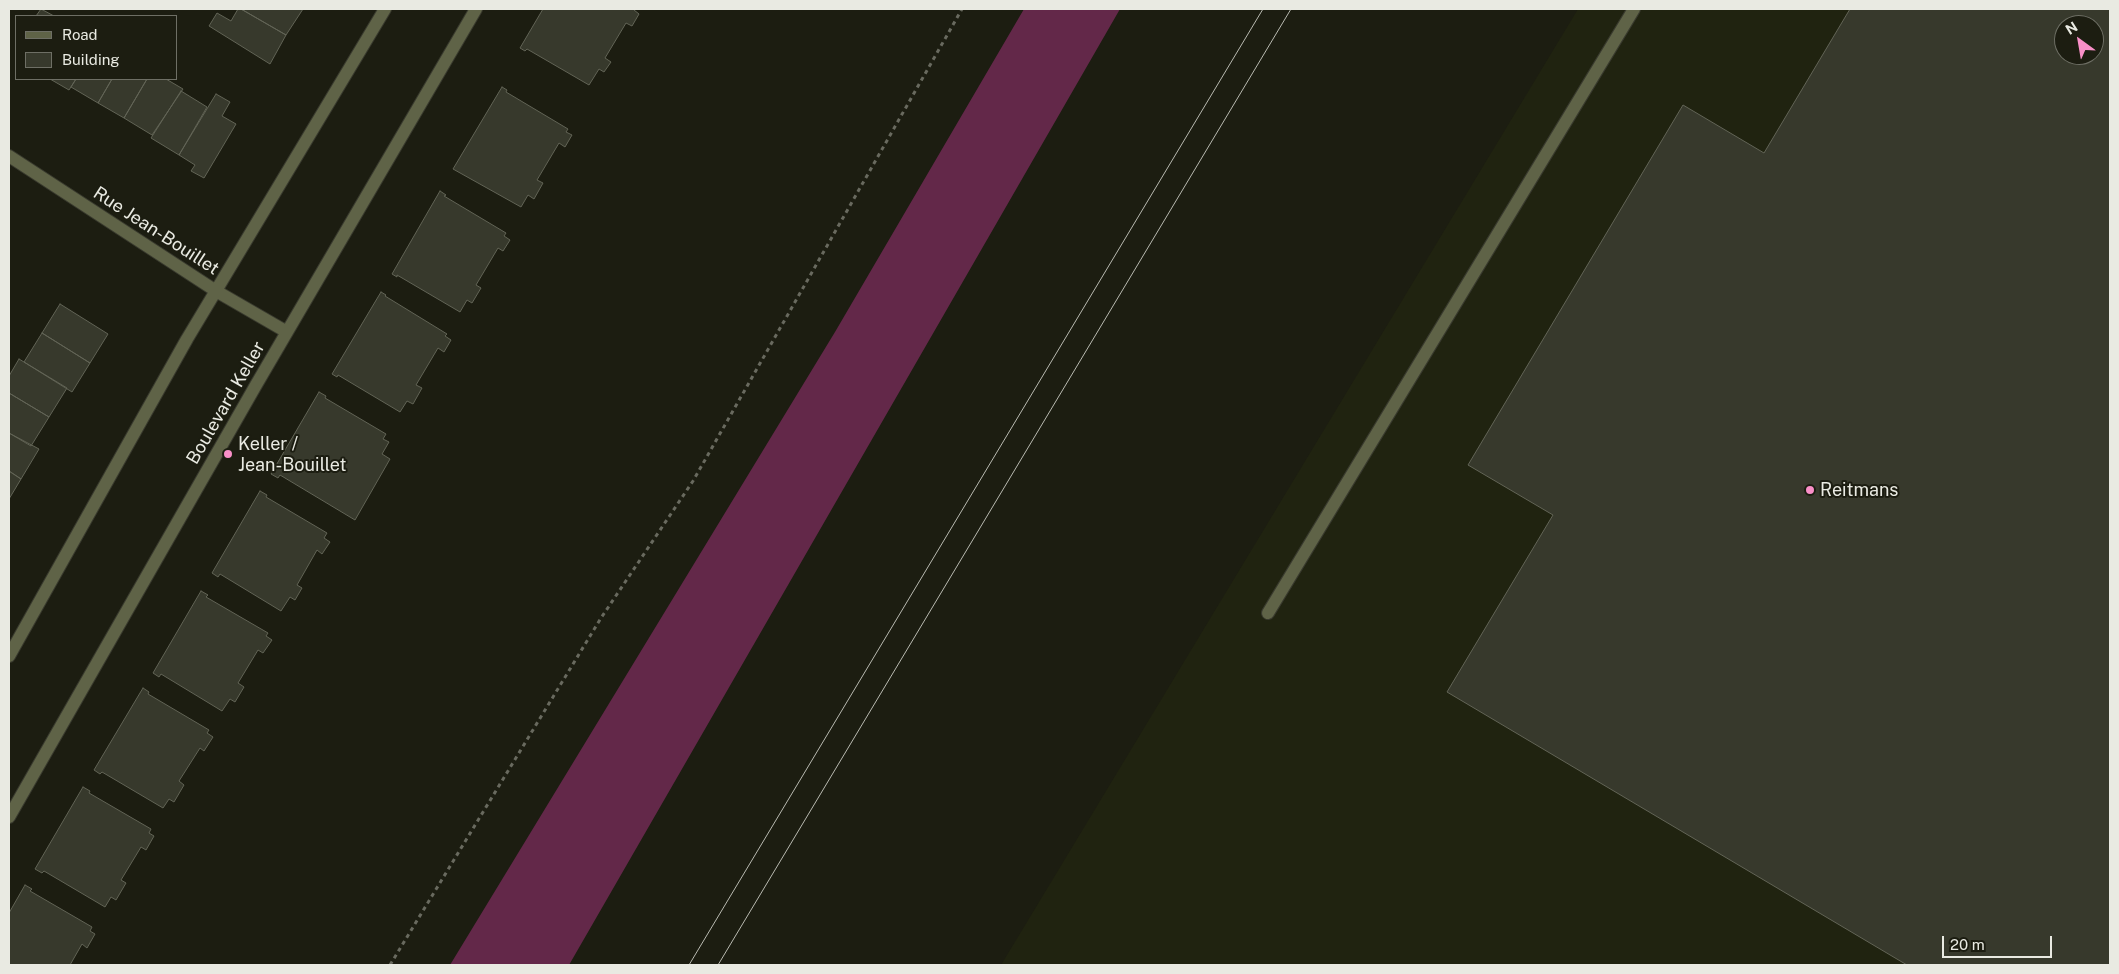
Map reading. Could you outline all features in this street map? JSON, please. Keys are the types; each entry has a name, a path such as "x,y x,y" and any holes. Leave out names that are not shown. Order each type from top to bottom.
{"street":[{"path":"9,656 216,290 384,9"},
{"name":"Boulevard Keller","path":"9,817 287,332 476,9"},
{"path":"1268,613 1634,9"},
{"name":"Rue Jean-Bouillet","path":"9,156 216,290 287,332"}],"path":[{"path":"390,965 601,618 693,482 962,9"}],"shaded area":[{"path":"1024,9 1120,9 569,965 450,965 835,332"},
{"name":"Reitmans","path":"1578,9 2110,9 2110,965 1001,965"}],"building":[{"path":"41,9 52,15 37,15"},
{"path":"238,9 286,35 270,64 209,26 217,13 231,21"},
{"path":"241,9 303,9 286,35"},
{"path":"543,9 635,9 639,14 632,26 626,23 605,58 611,62 604,72 599,69 589,85 527,49 525,51 520,48"},
{"name":"Reitmans","path":"1850,9 2110,9 2110,965 1907,965 1447,692 1553,515 1468,465 1683,105 1764,153"},
{"path":"52,80 75,80 69,90"},
{"path":"75,80 111,80 98,103 71,87"},
{"path":"111,80 146,80 124,118 98,103"},
{"path":"146,80 168,80 183,89 152,135 124,118"},
{"path":"502,87 507,90 506,92 568,129 566,132 572,135 565,147 559,143 537,180 543,183 534,199 528,195 521,207 453,169"},
{"path":"181,91 207,107 179,155 151,138"},
{"path":"216,94 230,102 222,116 236,124 204,178 191,171 195,165 179,155"},
{"path":"440,191 446,195 444,196 506,233 504,236 510,240 503,251 498,248 476,285 481,288 472,303 467,300 460,312 397,275 397,277 392,274"},
{"path":"381,292 447,334 445,336 451,340 444,352 438,348 416,385 422,388 413,404 407,401 400,412 338,375 337,377 332,374"},
{"path":"60,304 108,334 90,363 42,333"},
{"path":"42,333 90,363 72,392 24,362"},
{"path":"19,359 67,388 49,417 9,393 9,376"},
{"path":"319,392 326,396 325,398 386,434 383,439 389,442 382,454 390,459 355,520 280,475 278,478 271,474"},
{"path":"9,393 49,417 31,446 9,433"},
{"path":"9,433 39,449 21,479 9,471"},
{"path":"9,471 21,479 9,499"},
{"path":"260,491 267,495 266,497 327,533 324,538 330,542 322,554 317,550 297,585 302,588 295,600 290,597 281,611 220,574 218,577 212,573"},
{"path":"201,591 208,595 206,597 268,633 266,636 272,640 263,653 258,650 238,683 244,687 235,702 230,699 222,711 161,674 159,677 153,673"},
{"path":"143,688 149,692 148,694 209,730 207,733 213,737 204,751 200,748 179,781 184,785 174,802 169,799 163,808 102,772 100,774 94,770"},
{"path":"83,787 90,791 89,793 151,829 149,833 154,836 146,850 141,847 121,880 126,883 116,900 111,897 105,907 44,871 42,873 35,869"},
{"path":"25,885 32,889 30,891 92,927 90,931 95,934 87,948 82,944 70,965 9,965 9,913"}],"tram line":[{"path":"689,965 1263,9"},
{"path":"718,965 1291,9"}],"place":[{"name":"Keller / Jean-Bouillet","path":"228,454"},
{"name":"Reitmans","path":"1810,490"}]}
